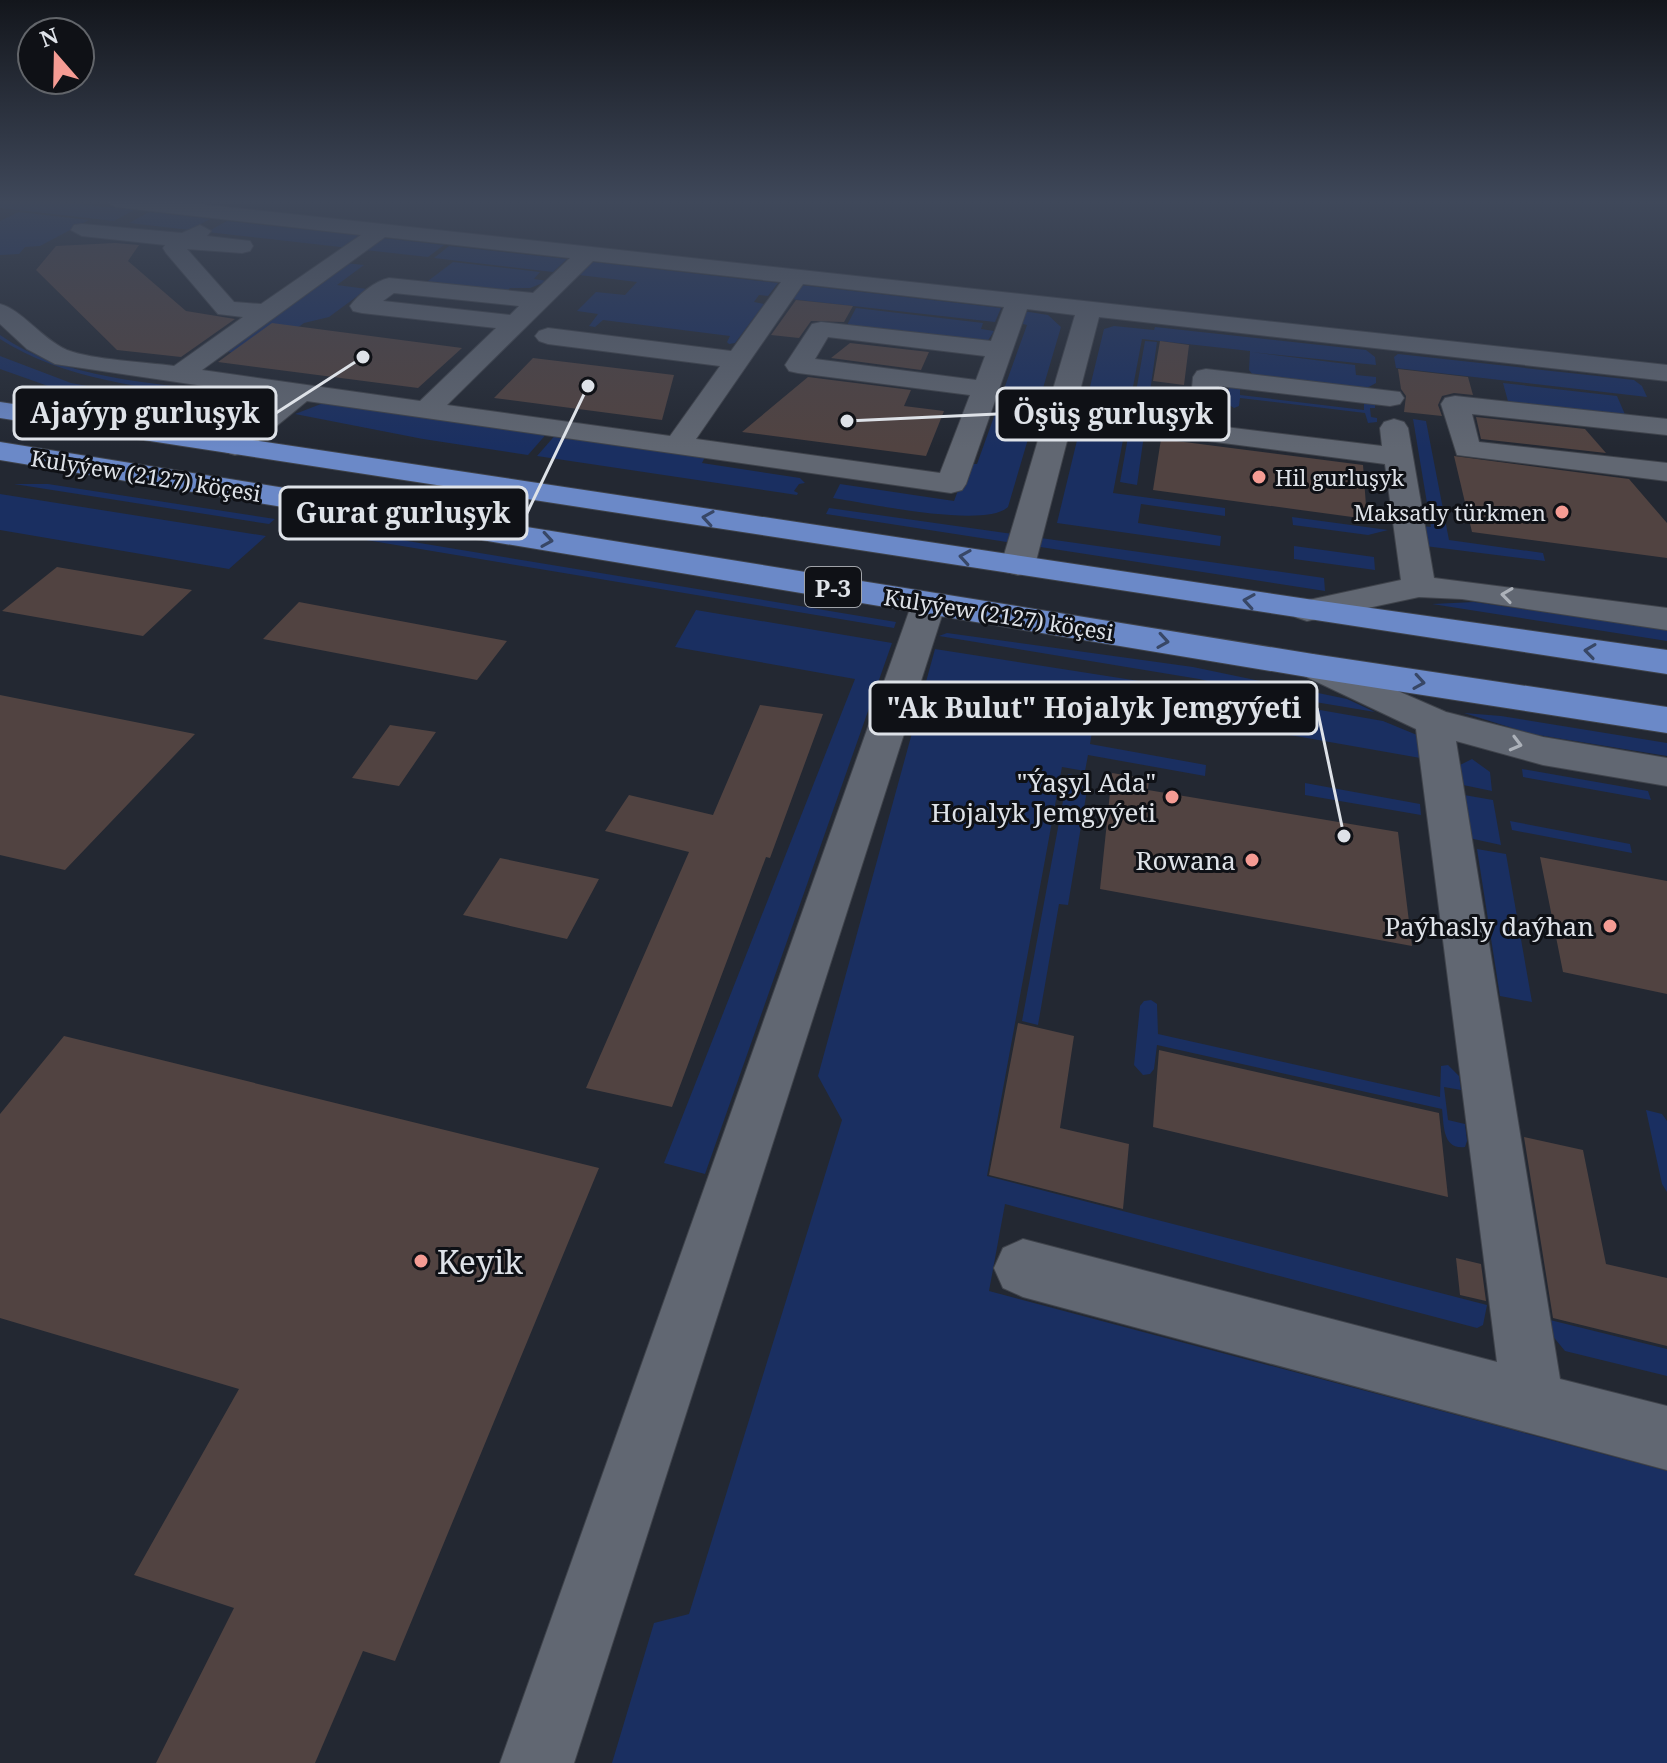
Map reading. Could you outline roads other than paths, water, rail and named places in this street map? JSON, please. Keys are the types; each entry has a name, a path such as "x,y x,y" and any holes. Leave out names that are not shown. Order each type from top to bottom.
{"highway":[{"name":"Kulyýew (2127) köçesi","path":"6,398 235,446 1667,662"},
{"name":"Kulyýew (2127) köçesi","path":"0,451 1313,666 1667,720"},
{"path":"0,467 163,479"}],"street":[{"path":"205,283 227,309 266,312"},
{"path":"178,375 307,283"},
{"path":"426,410 557,283"},
{"path":"677,446 792,283"},
{"path":"854,283 1657,372 1667,414"},
{"path":"516,323 362,306 389,285 539,301"},
{"path":"0,311 36,344 64,358 951,484 1018,301"},
{"path":"1018,565 1089,309"},
{"path":"986,389 798,365 821,329 1001,350"},
{"path":"548,336 737,360"},
{"path":"1381,342 1419,587"},
{"path":"1390,398 1206,377 1202,433 1399,457"},
{"path":"235,446 300,393"},
{"path":"1667,427 1455,404 1467,449 1667,472"},
{"path":"1307,610 1419,587 1462,589 1667,619"},
{"path":"537,1763 929,603"},
{"path":"1313,666 1434,722 1543,751 1667,772"},
{"path":"1434,722 1533,1403"},
{"path":"1023,1268 1667,1438"}],"place":[{"name":"Ajaýyp gurluşyk","path":"363,357"},
{"name":"Gurat gurluşyk","path":"588,386"},
{"name":"Öşüş gurluşyk","path":"847,421"},
{"name":"Hil gurluşyk","path":"1259,477"},
{"name":"Maksatly türkmen","path":"1562,512"},
{"name":"\"Ýaşyl Ada\" Hojalyk Jemgyýeti","path":"1172,797"},
{"name":"\"Ak Bulut\" Hojalyk Jemgyýeti","path":"1344,836"},
{"name":"Rowana","path":"1252,860"},
{"name":"Paýhasly daýhan","path":"1610,926"},
{"name":"Keyik","path":"421,1261"}]}
